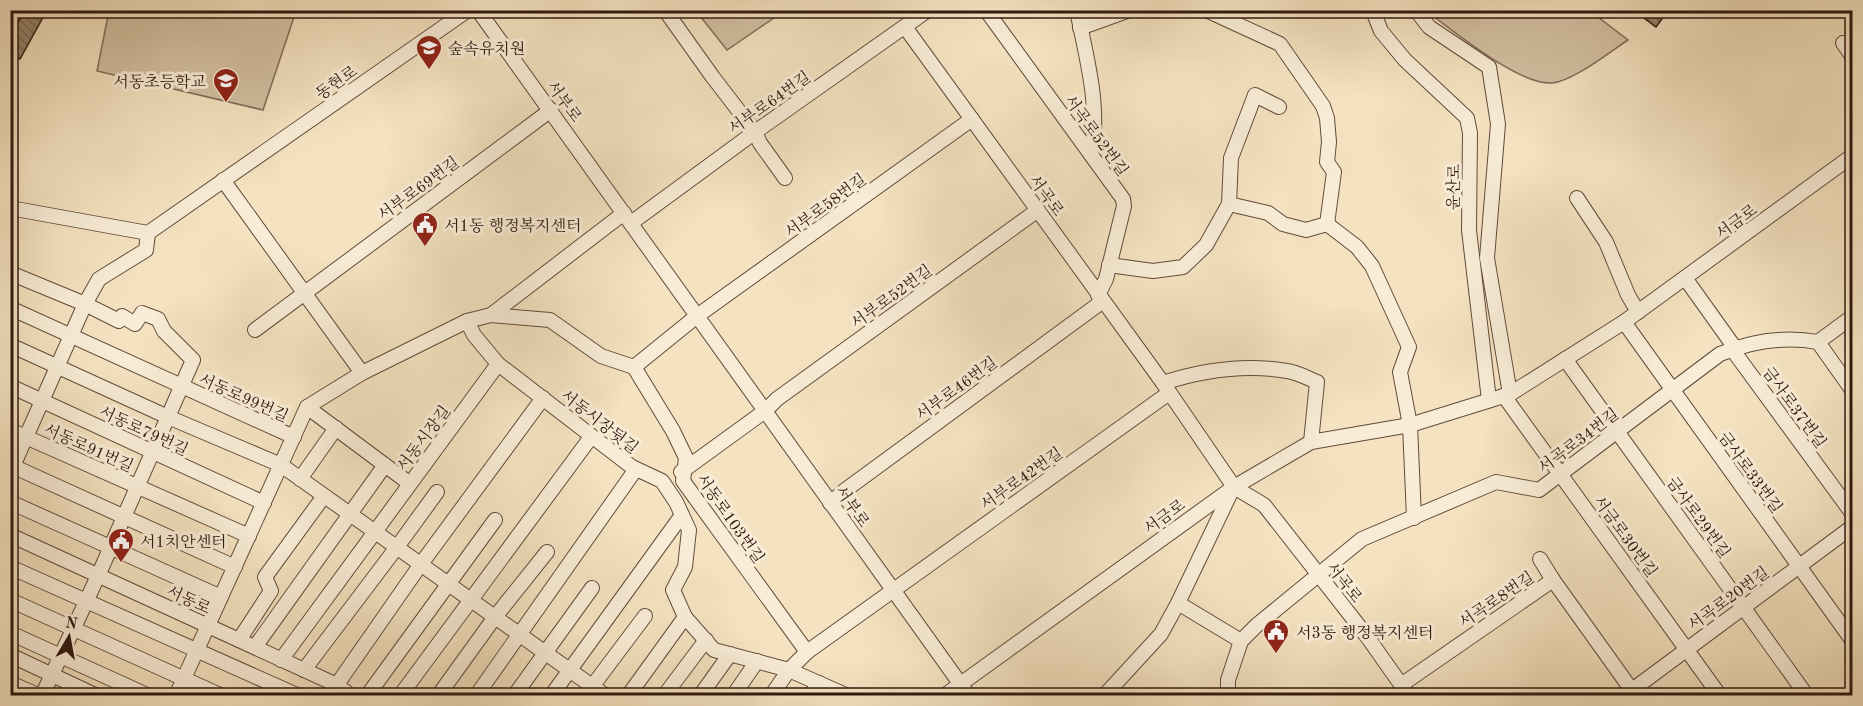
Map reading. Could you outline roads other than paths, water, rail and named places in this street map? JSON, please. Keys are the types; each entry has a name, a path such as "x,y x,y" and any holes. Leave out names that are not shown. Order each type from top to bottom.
{"street":[{"name":"동현로","path":"148,233 468,10"},
{"name":"서부로","path":"478,10 969,696"},
{"path":"665,10 755,132 760,143 785,178"},
{"name":"서부로64번길","path":"627,218 755,132 928,10"},
{"name":"서곡로52번길","path":"986,10 1124,199 1101,298"},
{"path":"1077,10 1094,107 1094,140 1090,154"},
{"path":"1080,28 1130,10"},
{"path":"1206,10 1280,44 1323,106 1327,118 1327,162 1334,172 1327,224"},
{"name":"윤산로","path":"1376,10 1375,16 1381,31 1399,53 1467,118 1470,133 1468,230 1489,400"},
{"path":"1416,10 1429,27 1489,67 1498,124 1487,258 1507,395"},
{"name":"서곡로","path":"905,27 1166,388 1234,486 1264,506 1366,635 1405,690"},
{"path":"1843,43 1852,56"},
{"path":"1109,265 1153,272 1183,267 1206,245 1229,204 1231,158 1255,95 1279,107"},
{"name":"서부로69번길","path":"255,330 551,110"},
{"name":"서부로58번길","path":"697,316 972,119"},
{"name":"서금로","path":"960,683 1234,486 1311,442 1410,425 1507,395 1624,322 1852,156"},
{"path":"223,180 362,373"},
{"path":"1577,198 1606,242 1628,295 1638,312"},
{"path":"1229,204 1268,213 1283,224 1306,230 1327,224"},
{"path":"10,208 148,233"},
{"name":"서부로52번길","path":"765,411 777,399 1038,210"},
{"path":"491,315 627,218"},
{"path":"1327,224 1357,247 1372,266 1409,347 1400,372 1410,425 1414,518"},
{"name":"서동로91번길","path":"124,516 11,468 27,437 85,304 99,279 146,250 148,233"},
{"path":"10,273 85,304"},
{"name":"금사로37번길","path":"1685,278 1852,513"},
{"name":"서부로46번길","path":"830,503 1101,298"},
{"name":"서동로99번길","path":"41,696 99,576 193,360 164,331 158,319 142,313 135,324 122,316 120,321 85,304"},
{"path":"10,309 181,386"},
{"path":"177,696 307,407 362,373 467,321 491,315 550,320 601,356 634,367 697,316"},
{"path":"1852,317 1818,342 1852,390"},
{"name":"서동시장뒷길","path":"467,321 474,334 498,364 591,437 636,469 662,481"},
{"name":"금사로33번길","path":"1624,322 1852,640"},
{"name":"서곡로34번길","path":"1240,641 1362,539 1496,482 1539,490 1720,354 1734,348 1773,339 1804,339 1818,342"},
{"path":"10,345 168,417 281,465 546,652 570,670 589,691 606,696"},
{"name":"금사로29번길","path":"1565,359 1807,696"},
{"name":"서동시장길","path":"281,660 498,364"},
{"name":"서동로103번길","path":"634,367 673,431 686,458 683,481 807,652"},
{"path":"1166,388 1190,374 1248,368 1288,371 1317,382 1311,442"},
{"name":"서동로79번길","path":"10,386 264,503"},
{"name":"서동로99번길","path":"181,386 294,437"},
{"name":"서부로42번길","path":"893,591 1166,388"},
{"name":"서금로30번길","path":"1507,395 1560,474 1720,696"},
{"path":"333,690 421,564 543,398"},
{"path":"307,407 409,483"},
{"path":"662,481 672,482 684,469 765,411"},
{"path":"300,479 336,428"},
{"path":"10,429 27,437"},
{"name":"서동로91번길","path":"27,437 137,486"},
{"path":"400,696 591,437"},
{"name":"서동시장길","path":"255,647 385,465"},
{"path":"476,696 636,469"},
{"path":"662,481 689,530 685,567 673,590 685,617 714,650 789,670 846,695"},
{"path":"137,486 249,536"},
{"path":"1104,696 1161,634 1179,603 1234,486"},
{"path":"304,670 437,492"},
{"path":"239,640 271,591 265,577 324,496"},
{"path":"10,502 221,597"},
{"path":"551,696 682,515"},
{"path":"124,516 235,567"},
{"path":"367,696 495,520"},
{"name":"서곡로20번길","path":"1630,694 1852,527"},
{"name":"서동로","path":"10,535 304,670 333,690 351,696"},
{"path":"438,696 495,616 547,552"},
{"path":"1540,559 1553,580"},
{"path":"10,567 299,696"},
{"name":"서곡로8번길","path":"1405,690 1553,580 1630,694"},
{"path":"514,696 592,588"},
{"path":"771,696 789,670 807,652 893,591"},
{"path":"10,600 74,627 222,696"},
{"path":"1179,603 1240,641 1228,680 1228,696"},
{"path":"589,691 645,616"},
{"path":"628,696 685,617"},
{"path":"10,633 149,696"},
{"path":"664,696 706,640"},
{"path":"700,696 730,654"},
{"path":"10,655 97,696"},
{"path":"733,696 757,661"},
{"path":"10,683 41,696"},
{"path":"810,696 819,683"},
{"path":"944,696 960,683"}],"place":[{"name":"숲속유치원","path":"429,71"},
{"name":"서동초등학교","path":"226,104"},
{"name":"서1동 행정복지센터","path":"425,248"},
{"name":"서1치안센터","path":"121,564"},
{"name":"서3동 행정복지센터","path":"1276,655"}]}
